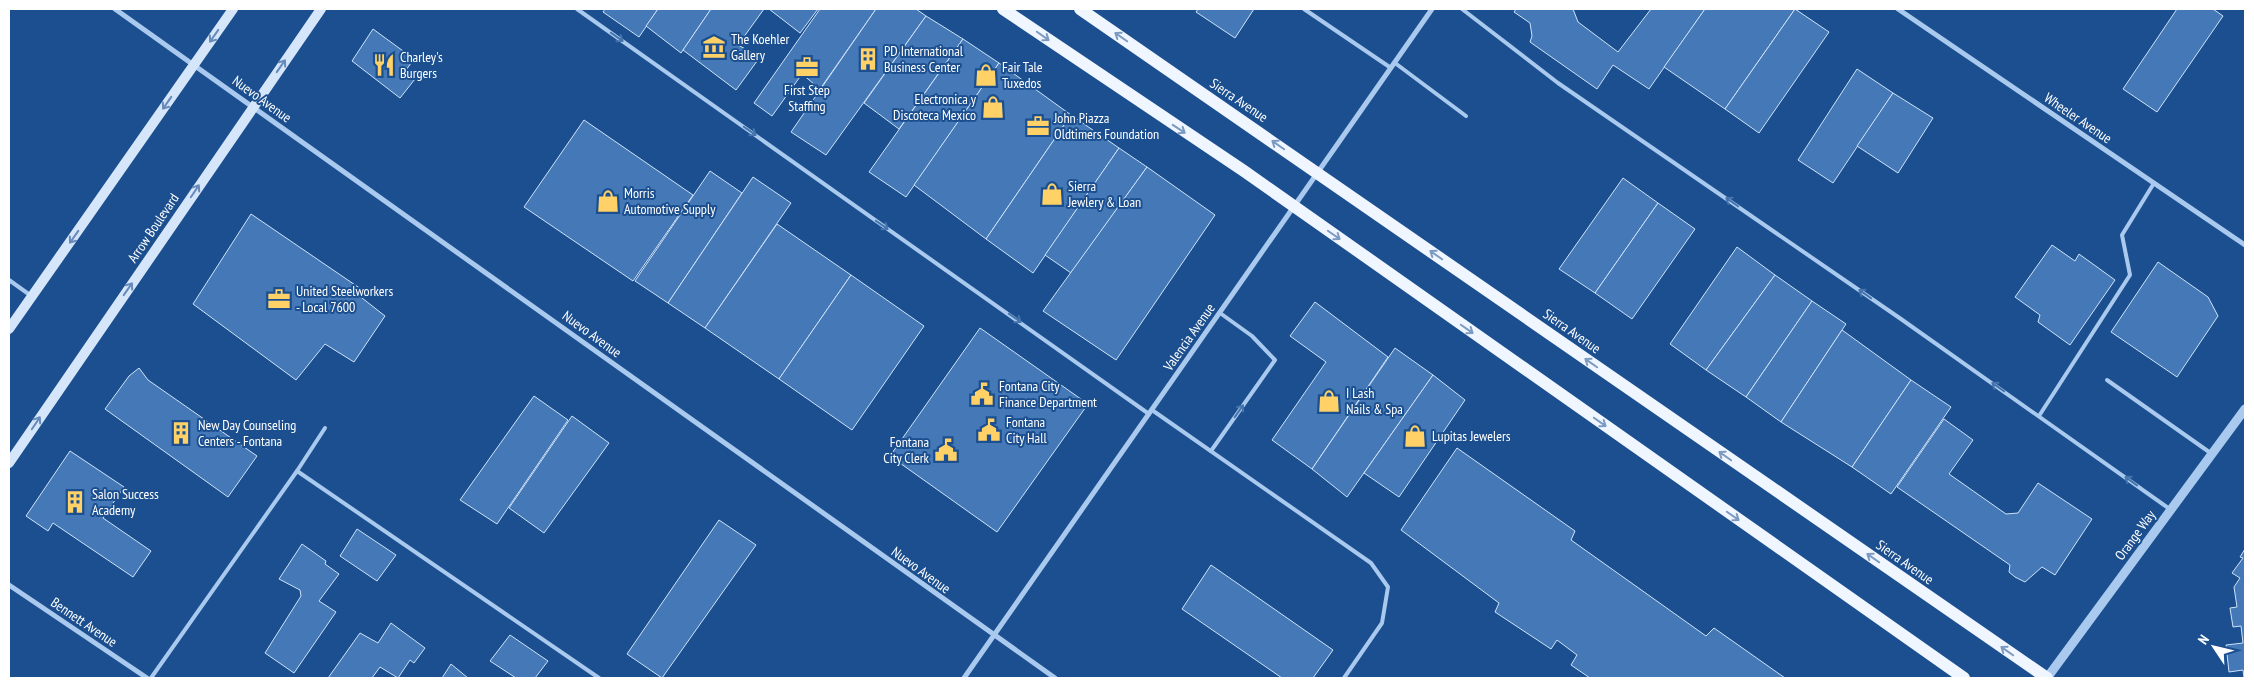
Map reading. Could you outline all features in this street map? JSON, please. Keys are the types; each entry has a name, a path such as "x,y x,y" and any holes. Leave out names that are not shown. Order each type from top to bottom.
{"main road":[{"path":"9,329 233,9"},
{"name":"Arrow Boulevard","path":"9,463 321,9"},
{"path":"1003,9 1294,208 1964,678"},
{"name":"Sierra Avenue","path":"1080,9 2047,678"}],"street":[{"name":"Nuevo Avenue","path":"115,9 195,64 993,636 1055,678"},
{"name":"Valencia Avenue","path":"964,678 1432,9"},
{"name":"Wheeler Avenue","path":"1898,9 2245,245"},
{"name":"Orange Way","path":"2047,678 2245,409"},
{"name":"Bennett Avenue","path":"9,585 149,678"}],"lane":[{"path":"577,9 1371,564 1388,587 1382,624 1344,678"},
{"path":"1304,9 1391,68"},
{"path":"1462,9 1558,83 2039,416 2171,510"},
{"path":"1395,63 1466,116"},
{"path":"2039,416 2130,275 2122,235 2154,183"},
{"path":"9,280 32,296"},
{"path":"1211,451 1275,360 1252,336 1220,313"},
{"path":"2107,380 2212,454"},
{"path":"149,678 297,471 325,428"},
{"path":"297,471 599,678"}],"building":[{"path":"605,9 658,9 639,37 603,12"},
{"path":"658,9 711,9 681,53 646,26"},
{"name":"The Koehler Gallery","path":"711,9 764,9 738,45 760,57 736,90 683,50"},
{"path":"769,9 818,9 800,33"},
{"name":"First Step Staffing","path":"820,9 876,9 820,89 802,74 772,116 754,103"},
{"name":"PD International Business Center","path":"876,9 916,9 926,16 826,155 791,132"},
{"path":"1198,9 1254,9 1235,38 1196,12"},
{"path":"1516,9 1573,9 1578,22 1618,52 1651,9 1705,9 1649,89 1613,65 1597,89 1530,42 1532,36 1530,23 1514,12"},
{"path":"1705,9 1795,9 1725,109 1664,67"},
{"path":"1795,9 1829,32 1759,133 1725,109"},
{"path":"2177,9 2213,9 2223,16 2157,112 2123,89"},
{"path":"926,16 963,39 899,129 864,103"},
{"name":"Charley's Burgers","path":"373,29 414,59 406,70 415,79 400,98 352,61"},
{"path":"963,39 999,63 906,197 869,172"},
{"path":"999,63 1071,115 986,239 914,185"},
{"path":"1857,69 1893,93 1833,183 1798,160"},
{"path":"1893,93 1933,118 1898,173 1857,146"},
{"name":"Sierra Jewlery & Loan","path":"1071,115 1119,148 1033,273 986,239"},
{"name":"Morris Automotive Supply","path":"584,120 693,195 633,281 524,207"},
{"path":"1119,148 1147,167 1071,273 1045,255"},
{"path":"1147,167 1215,215 1116,360 1043,311"},
{"path":"710,171 742,193 668,303 635,281"},
{"path":"753,177 791,203 705,328 668,303"},
{"path":"1623,178 1658,203 1595,293 1559,269"},
{"path":"1658,203 1695,229 1632,319 1595,293"},
{"name":"United Steelworkers - Local 7600","path":"251,214 361,289 357,294 385,316 354,362 325,344 296,380 193,304"},
{"path":"777,224 851,275 779,379 705,328"},
{"path":"2052,245 2075,261 2079,254 2115,280 2070,345 2038,322 2040,315 2015,297"},
{"path":"1737,247 1775,275 1706,370 1670,344"},
{"path":"2158,262 2208,297 2218,316 2177,377 2111,332"},
{"path":"851,275 924,326 852,430 779,379"},
{"path":"1775,275 1812,301 1746,397 1706,370"},
{"path":"1812,301 1846,324 1781,422 1746,397"},
{"name":"I Lash Nails & Spa","path":"1315,302 1388,357 1312,469 1272,440 1326,362 1290,336"},
{"name":"Fontana City Hall","path":"980,328 1088,404 997,532 890,456"},
{"path":"1842,330 1911,380 1852,467 1781,422"},
{"path":"1395,348 1433,375 1347,497 1312,469"},
{"name":"New Day Counseling Centers - Fontana","path":"139,368 148,380 257,456 228,497 105,409 129,376"},
{"name":"Lupitas Jewelers","path":"1433,375 1465,400 1399,497 1364,473"},
{"path":"1911,380 1951,407 1891,494 1852,467"},
{"path":"534,396 568,420 497,524 460,500"},
{"path":"572,416 609,443 544,533 509,508"},
{"path":"1944,419 1973,440 1949,474 2006,514 2018,513 2038,483 2092,519 2055,575 2042,567 2025,582 2015,577 2009,572 2010,565 1897,487"},
{"path":"1457,448 1575,531 1571,540 1706,636 1714,628 1785,678 1590,678 1571,665 1577,655 1557,640 1551,649 1495,612 1499,603 1401,530"},
{"name":"Salon Success Academy","path":"70,451 124,487 103,518 151,551 133,577 53,523 48,531 26,516"},
{"path":"719,520 756,545 662,678 627,654"},
{"path":"357,529 396,555 377,581 340,556"},
{"path":"302,544 326,561 325,564 339,574 319,601 336,612 294,673 265,653 301,596 300,590 279,579"},
{"path":"2245,549 2244,678 2243,670 2229,672 2226,645 2243,643 2241,626 2233,627 2230,608 2237,607 2234,587 2240,578 2232,573 2243,558 2240,557"},
{"path":"1211,565 1333,650 1313,678 1282,678 1182,609"},
{"path":"391,623 425,648 414,663 410,660 398,678 380,667 372,678 328,678 360,633 378,643"},
{"path":"510,635 548,661 535,678 516,678 490,661"},
{"path":"451,664 468,678 442,678"}],"place":[{"name":"The Koehler Gallery","path":"714,47"},
{"name":"PD International Business Center","path":"868,59"},
{"name":"Charley's Burgers","path":"384,65"},
{"name":"First Step Staffing","path":"807,67"},
{"name":"Fair Tale Tuxedos","path":"986,75"},
{"name":"Electronica y Discoteca Mexico","path":"993,107"},
{"name":"John Piazza Oldtimers Foundation","path":"1038,126"},
{"name":"Sierra Jewlery & Loan","path":"1052,194"},
{"name":"Morris Automotive Supply","path":"608,201"},
{"name":"United Steelworkers - Local 7600","path":"279,299"},
{"name":"Fontana City Finance Department","path":"982,394"},
{"name":"I Lash Nails & Spa","path":"1329,401"},
{"name":"Fontana City Hall","path":"989,430"},
{"name":"New Day Counseling Centers - Fontana","path":"181,433"},
{"name":"Lupitas Jewelers","path":"1415,436"},
{"name":"Fontana City Clerk","path":"946,450"},
{"name":"Salon Success Academy","path":"75,502"}]}
